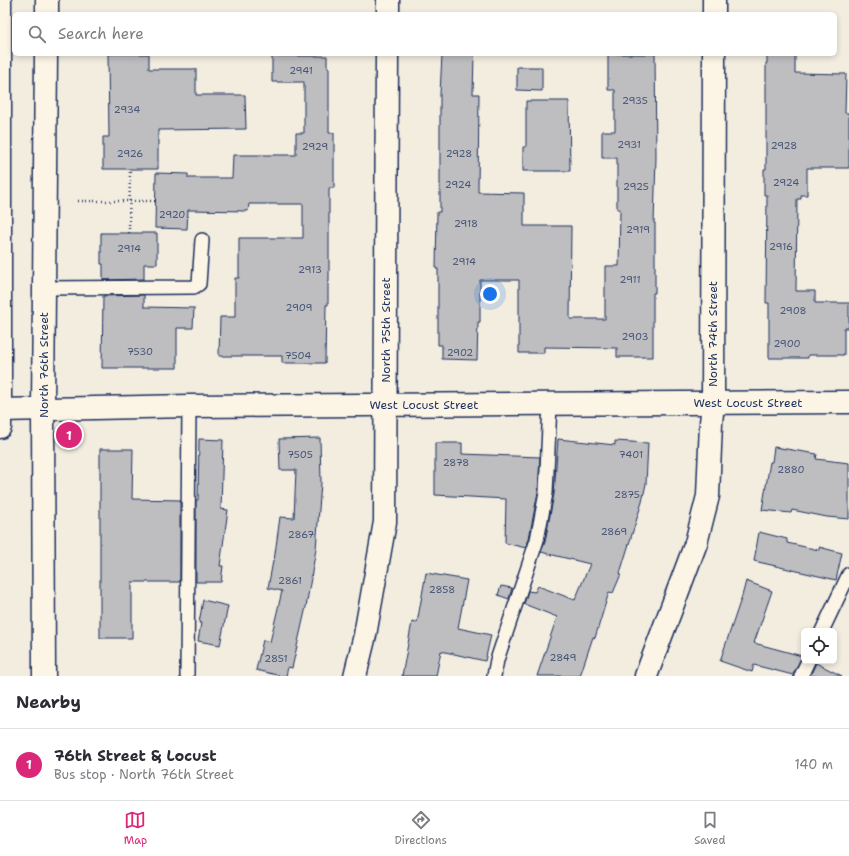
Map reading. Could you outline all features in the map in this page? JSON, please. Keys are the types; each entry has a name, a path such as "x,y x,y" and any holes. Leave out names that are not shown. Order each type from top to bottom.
{"street":[{"path":"0,0 0,427"},
{"path":"47,0 47,12"},
{"path":"388,0 388,12"},
{"path":"714,0 714,12"},
{"name":"North 76th Street","path":"44,676 43,408 46,56"},
{"name":"North 75th Street","path":"355,676 365,635 385,522 387,56"},
{"name":"North 74th Street","path":"646,676 696,543 708,496 710,423 713,403 714,56"},
{"name":"West Locust Street","path":"0,410 188,406 849,402"}],"lane":[{"path":"44,288 194,287 199,284 202,240"},
{"path":"494,676 537,540 546,493 550,404"},
{"path":"187,676 188,406"},
{"path":"823,628 849,574"},
{"path":"801,676 807,664"}],"path":[{"path":"129,233 130,169"},
{"path":"78,201 156,201"}],"building":[{"path":"108,56 149,56 149,69 196,69 196,95 245,95 246,129 158,130 158,169 103,169 103,137 109,137"},
{"path":"272,56 327,56 327,66 329,68 329,133 334,133 334,188 329,188 329,282 328,305 326,305 325,363 282,363 282,356 219,356 220,317 235,317 235,278 239,278 239,238 303,238 303,204 249,204 248,211 188,210 187,229 155,228 156,173 188,174 188,178 232,178 233,155 296,155 296,133 304,133 304,82 272,82"},
{"path":"442,56 474,56 473,94 479,94 478,192 524,193 524,226 571,226 570,319 605,319 605,266 619,266 620,209 617,209 617,158 602,158 602,131 615,131 615,90 608,90 608,56 655,56 656,157 653,357 617,357 617,348 544,347 544,353 519,353 519,280 480,280 480,322 478,322 477,360 442,359 442,345 438,345 438,269 436,269 437,212 440,212 440,94"},
{"path":"767,56 795,56 795,73 846,74 845,113 849,113 849,168 807,168 807,195 801,195 801,199 797,199 796,291 815,291 815,303 849,303 849,328 844,328 844,355 808,355 808,358 769,358 769,303 766,303 767,195 764,195 764,169 766,169"},
{"path":"517,67 542,67 542,91 517,90"},
{"path":"526,101 569,101 570,171 523,171 523,147 526,147"},
{"path":"101,233 157,233 157,264 144,264 144,279 103,280 103,264 101,264"},
{"path":"144,295 144,307 194,308 193,328 177,328 177,368 102,368 103,296"},
{"path":"320,438 321,483 316,549 306,607 292,668 288,667 286,676 281,676 256,670 263,640 270,642 282,591 268,588 274,561 280,517 294,518 296,470 280,470 279,439"},
{"path":"199,439 223,440 221,509 228,510 220,566 223,566 221,582 196,582 196,500 198,500"},
{"path":"558,439 615,445 615,441 648,443 646,484 642,502 620,573 621,574 613,593 609,592 595,638 593,637 580,676 537,676 557,617 524,604 528,591 535,592 538,586 575,600 590,564 541,552 545,542 554,494"},
{"path":"435,443 462,443 462,454 540,457 538,492 526,548 505,543 506,499 435,495"},
{"path":"774,447 817,454 816,459 849,463 849,519 827,517 792,510 791,513 762,510"},
{"path":"100,449 133,449 132,499 180,500 180,582 132,582 132,638 100,638"},
{"path":"759,532 787,539 787,543 819,550 819,547 842,553 836,580 754,561"},
{"path":"426,573 467,580 458,628 491,635 485,661 441,651 436,676 402,676 412,622 417,623"},
{"path":"746,581 772,591 754,643 801,656 793,675 754,665 752,672 720,661"},
{"path":"501,586 512,588 509,599 498,595"},
{"path":"203,600 228,606 220,645 198,641"},
{"path":"816,664 818,664 842,676 810,676"}],"place":[{"name":"76th Street & Locust","path":"69,435"}]}
